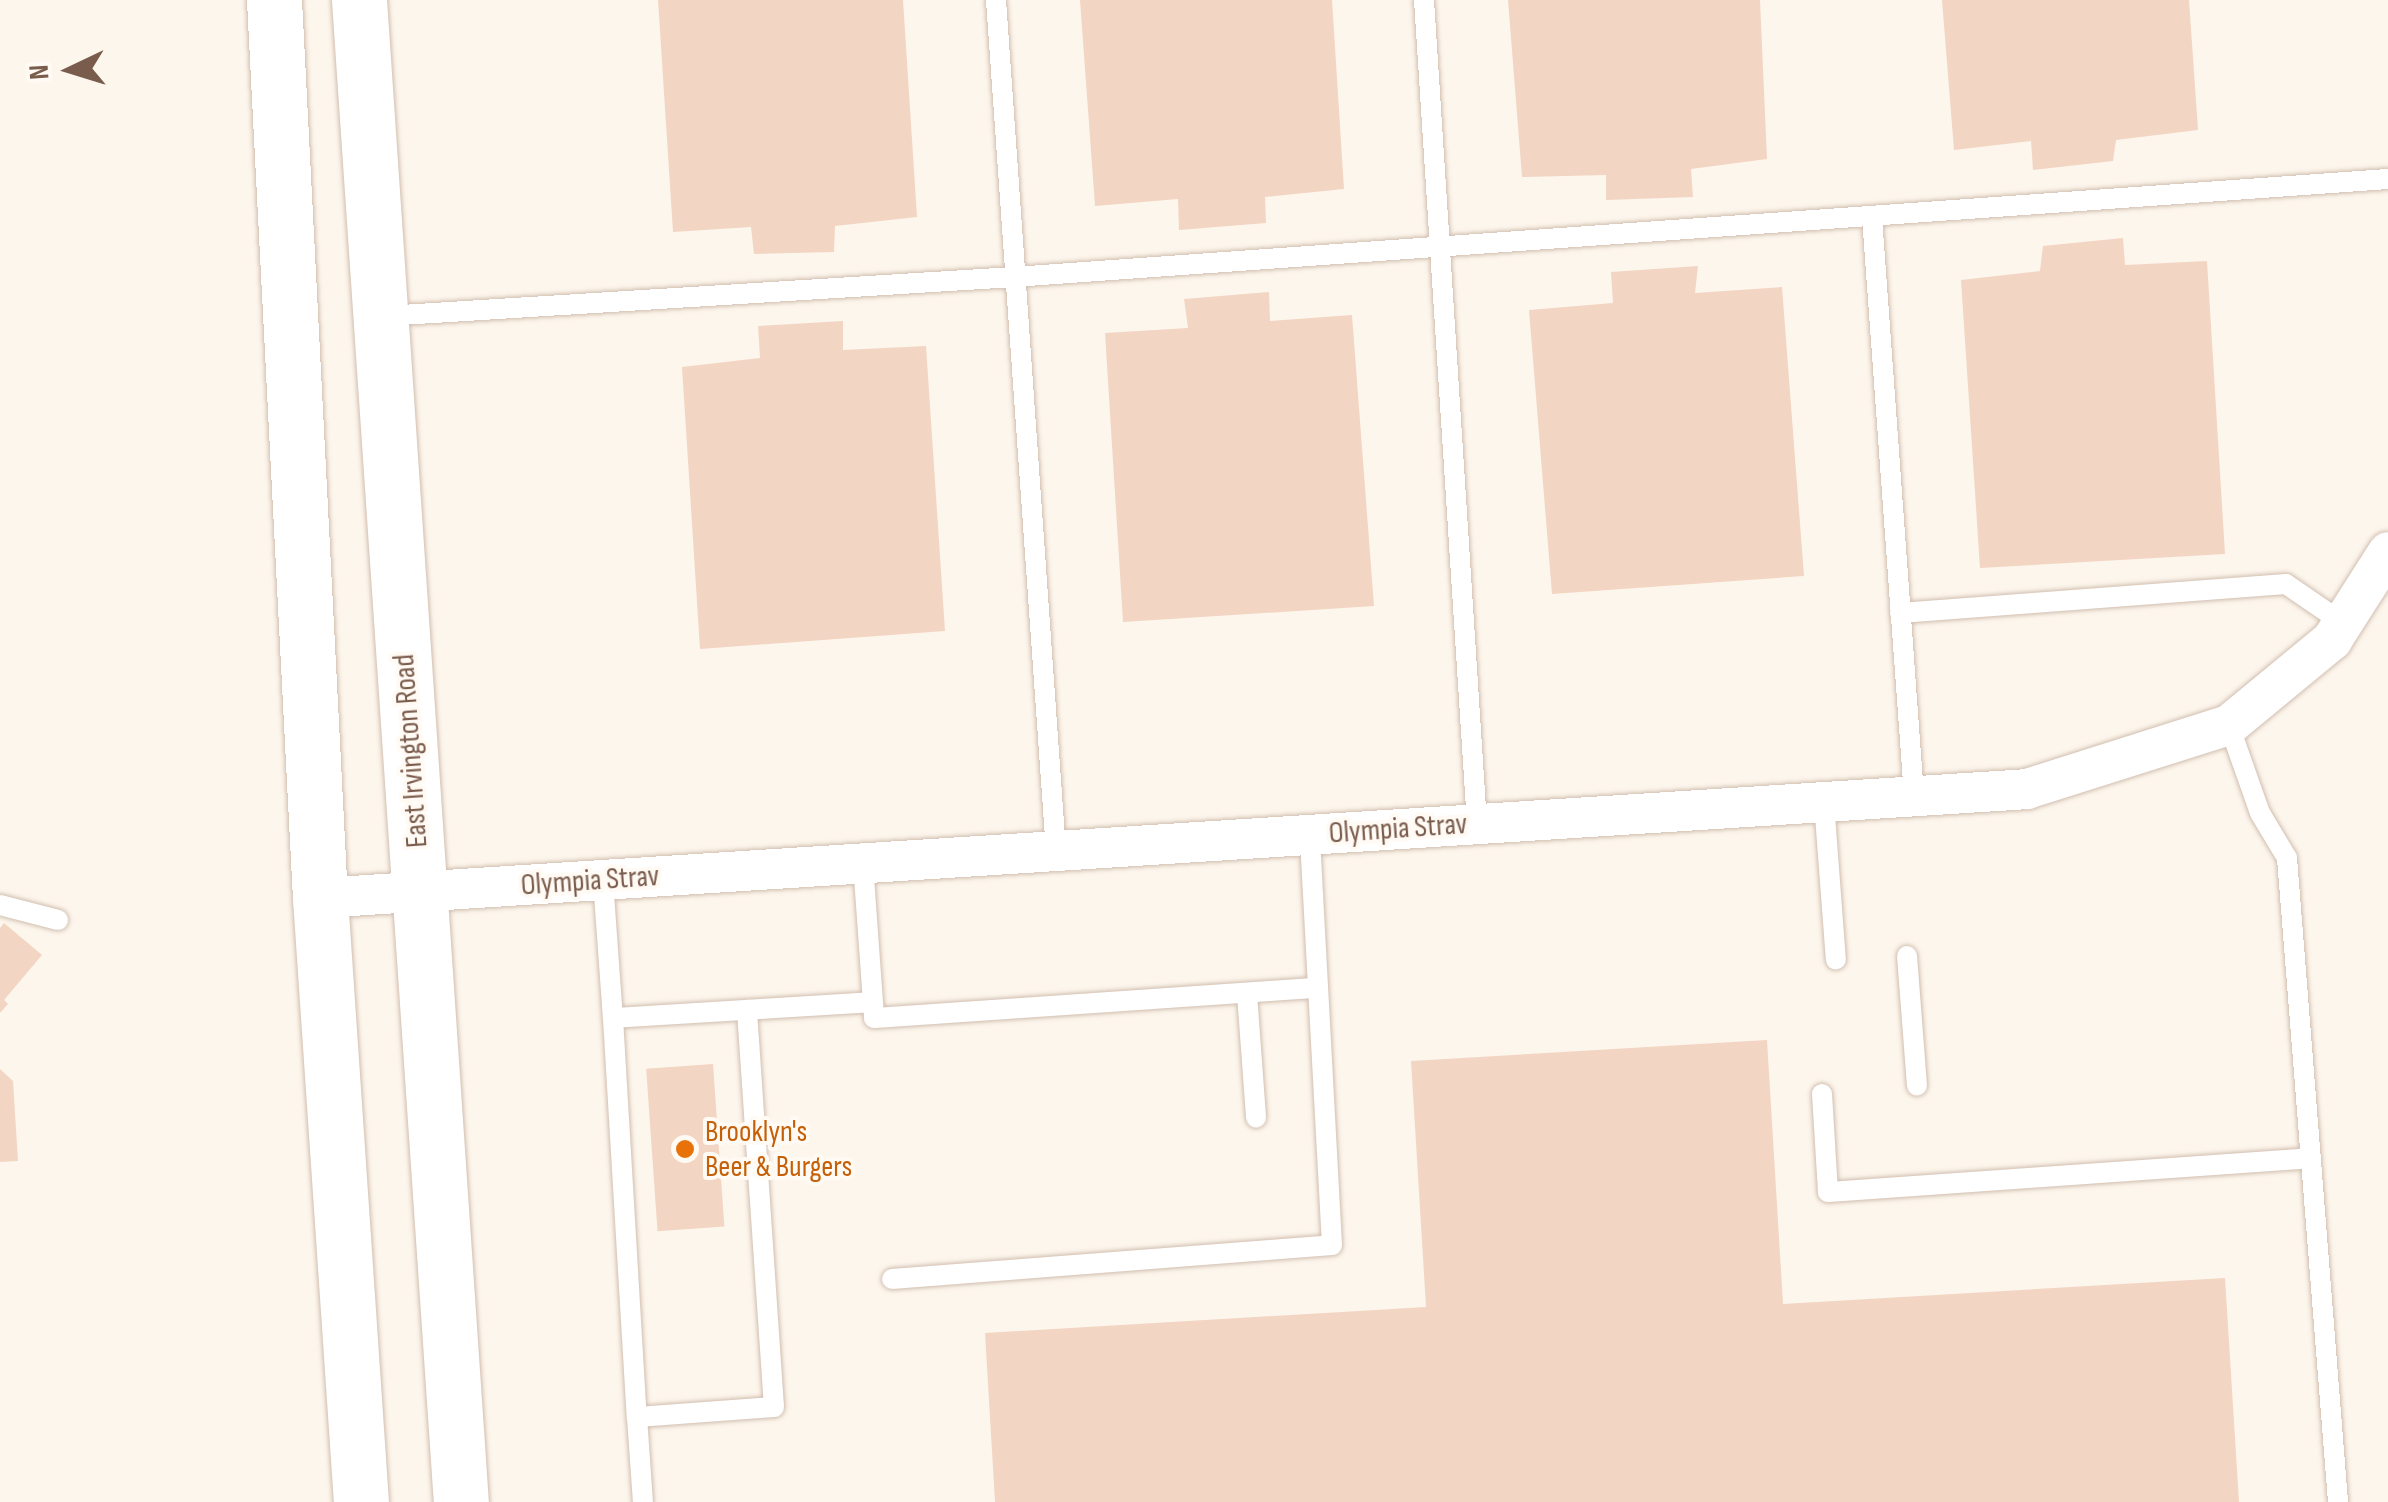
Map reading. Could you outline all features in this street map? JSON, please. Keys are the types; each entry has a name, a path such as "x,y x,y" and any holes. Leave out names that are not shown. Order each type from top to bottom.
{"main road":[{"path":"274,0 320,898 360,1502"},
{"name":"East Irvington Road","path":"359,0 420,891 467,1486"}],"street":[{"name":"Olympia Strav","path":"320,898 2026,789 2229,725 2332,640 2388,552"}],"lane":[{"path":"996,0 1056,850"},
{"path":"1424,0 1477,824"},
{"path":"380,316 1014,277 2388,179"},
{"path":"1872,217 1914,796"},
{"path":"1900,614 2286,584 2343,623"},
{"path":"2229,725 2260,813 2287,858 2338,1502"},
{"path":"1824,802 1836,960"},
{"path":"892,1279 1332,1245 1310,835"},
{"path":"863,864 874,1018 1318,988"},
{"path":"604,880 643,1502"},
{"path":"0,905 58,920"},
{"path":"1908,956 1917,1086"},
{"path":"1247,994 1256,1118"},
{"path":"613,1018 873,1002"},
{"path":"638,1417 774,1407 747,1010"},
{"path":"1822,1094 1828,1192 2311,1158"}],"building":[{"path":"658,0 903,0 917,217 835,226 834,252 754,254 751,227 673,232"},
{"path":"1080,0 1332,0 1344,189 1265,197 1266,223 1179,230 1178,199 1095,206"},
{"path":"1508,0 1760,0 1767,159 1691,169 1693,197 1606,200 1606,175 1522,177"},
{"path":"1942,0 2189,0 2198,130 2116,140 2113,161 2033,170 2031,141 1954,150"},
{"path":"2123,238 2125,265 2207,261 2225,554 1980,568 1961,280 2040,271 2043,246"},
{"path":"1698,266 1695,293 1782,287 1804,576 1552,594 1529,310 1613,303 1611,272"},
{"path":"1269,292 1270,321 1352,315 1374,606 1123,622 1105,333 1188,328 1184,299"},
{"path":"843,321 843,350 926,346 945,631 700,649 682,367 760,358 758,326"},
{"path":"4,923 42,955 4,1000 8,1004 0,1013 0,928"},
{"path":"1767,1040 1783,1304 2225,1278 2239,1502 995,1502 985,1333 1426,1307 1411,1061"},
{"name":"Brooklyn's Beer & Burgers","path":"713,1064 724,1227 658,1231 646,1069"},
{"path":"0,1069 13,1081 18,1161 0,1162"}],"place":[{"name":"Brooklyn's Beer & Burgers","path":"685,1149"}]}
